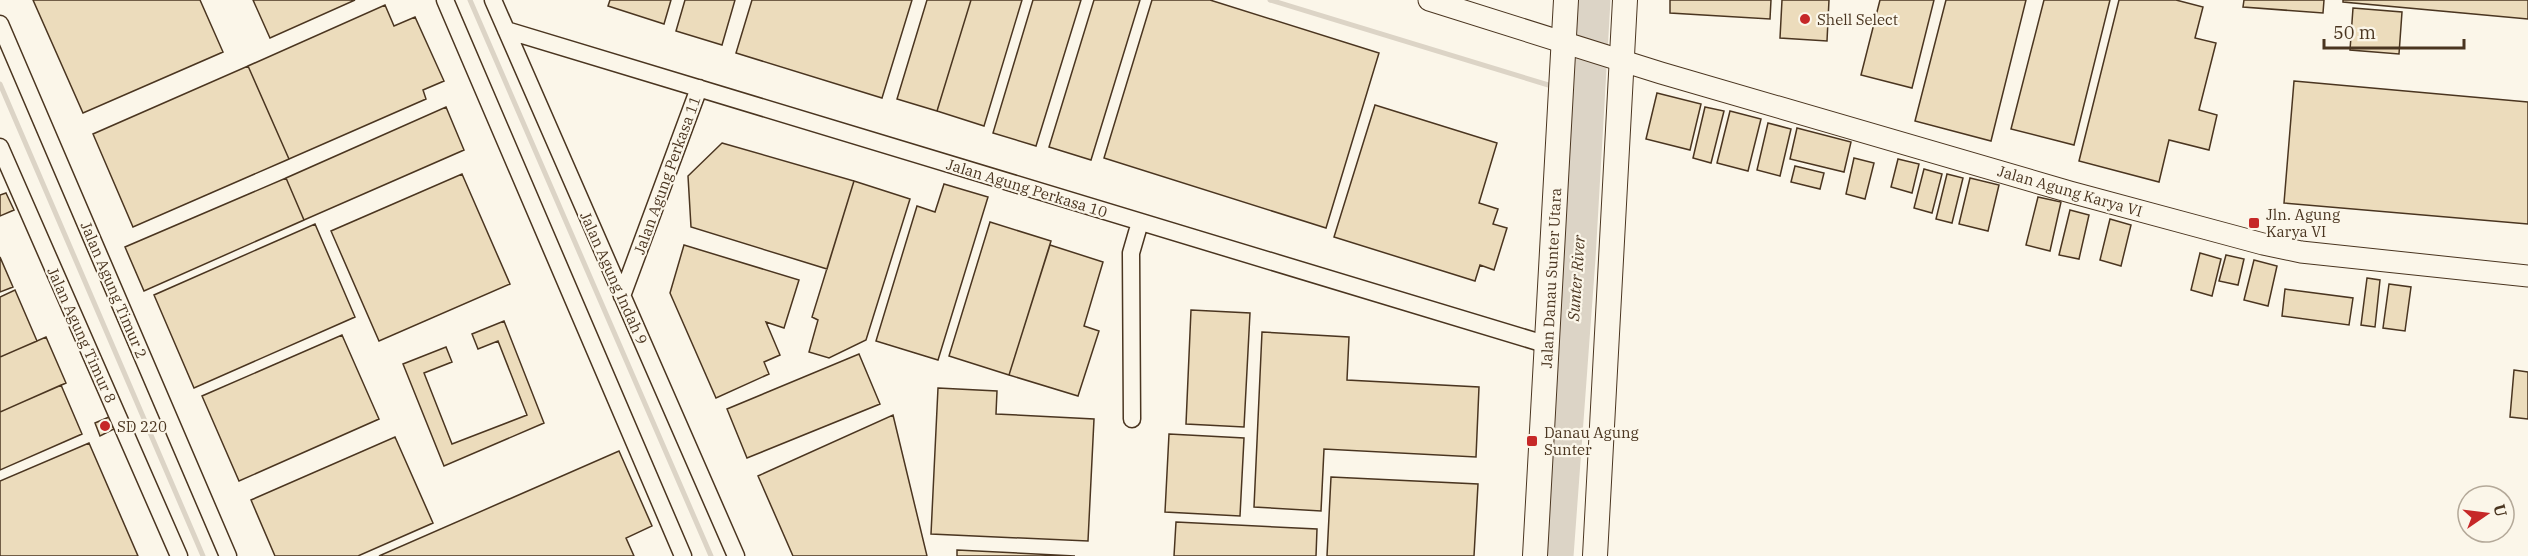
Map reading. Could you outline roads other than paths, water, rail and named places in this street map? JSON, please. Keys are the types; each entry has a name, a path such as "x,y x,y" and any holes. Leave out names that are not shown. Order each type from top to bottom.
{"main road":[{"name":"Jalan Danau Sunter Utara","path":"1534,556 1561,99 1567,48 1566,0"},
{"path":"1594,556 1616,58 1624,0"}],"street":[{"path":"445,0 683,556"},
{"name":"Jalan Agung Indah 9","path":"493,0 736,556"},
{"name":"Jalan Agung Karya VI","path":"1429,0 1567,48 1616,58 2059,189 2263,244 2301,252 2528,276"},
{"name":"Jalan Agung Timur 2","path":"0,24 228,556"},
{"name":"Jalan Agung Perkasa 10","path":"506,30 1548,345"},
{"name":"Jalan Agung Perkasa 11","path":"622,297 699,88"},
{"name":"Jalan Agung Timur 8","path":"0,147 179,556"},
{"path":"1132,419 1131,253 1140,222"}],"waterway":[{"path":"470,0 711,556"},
{"path":"1270,0 1555,87"},
{"name":"Sunter River","path":"1557,556 1579,258 1594,0"},
{"path":"0,84 203,556"},
{"path":"1567,91 1588,97"}],"place":[{"name":"Shell Select","path":"1805,19"},
{"name":"Jln. Agung Karya VI","path":"2254,223"},
{"name":"SD 220","path":"105,426"},
{"name":"Danau Agung Sunter","path":"1532,441"}]}
